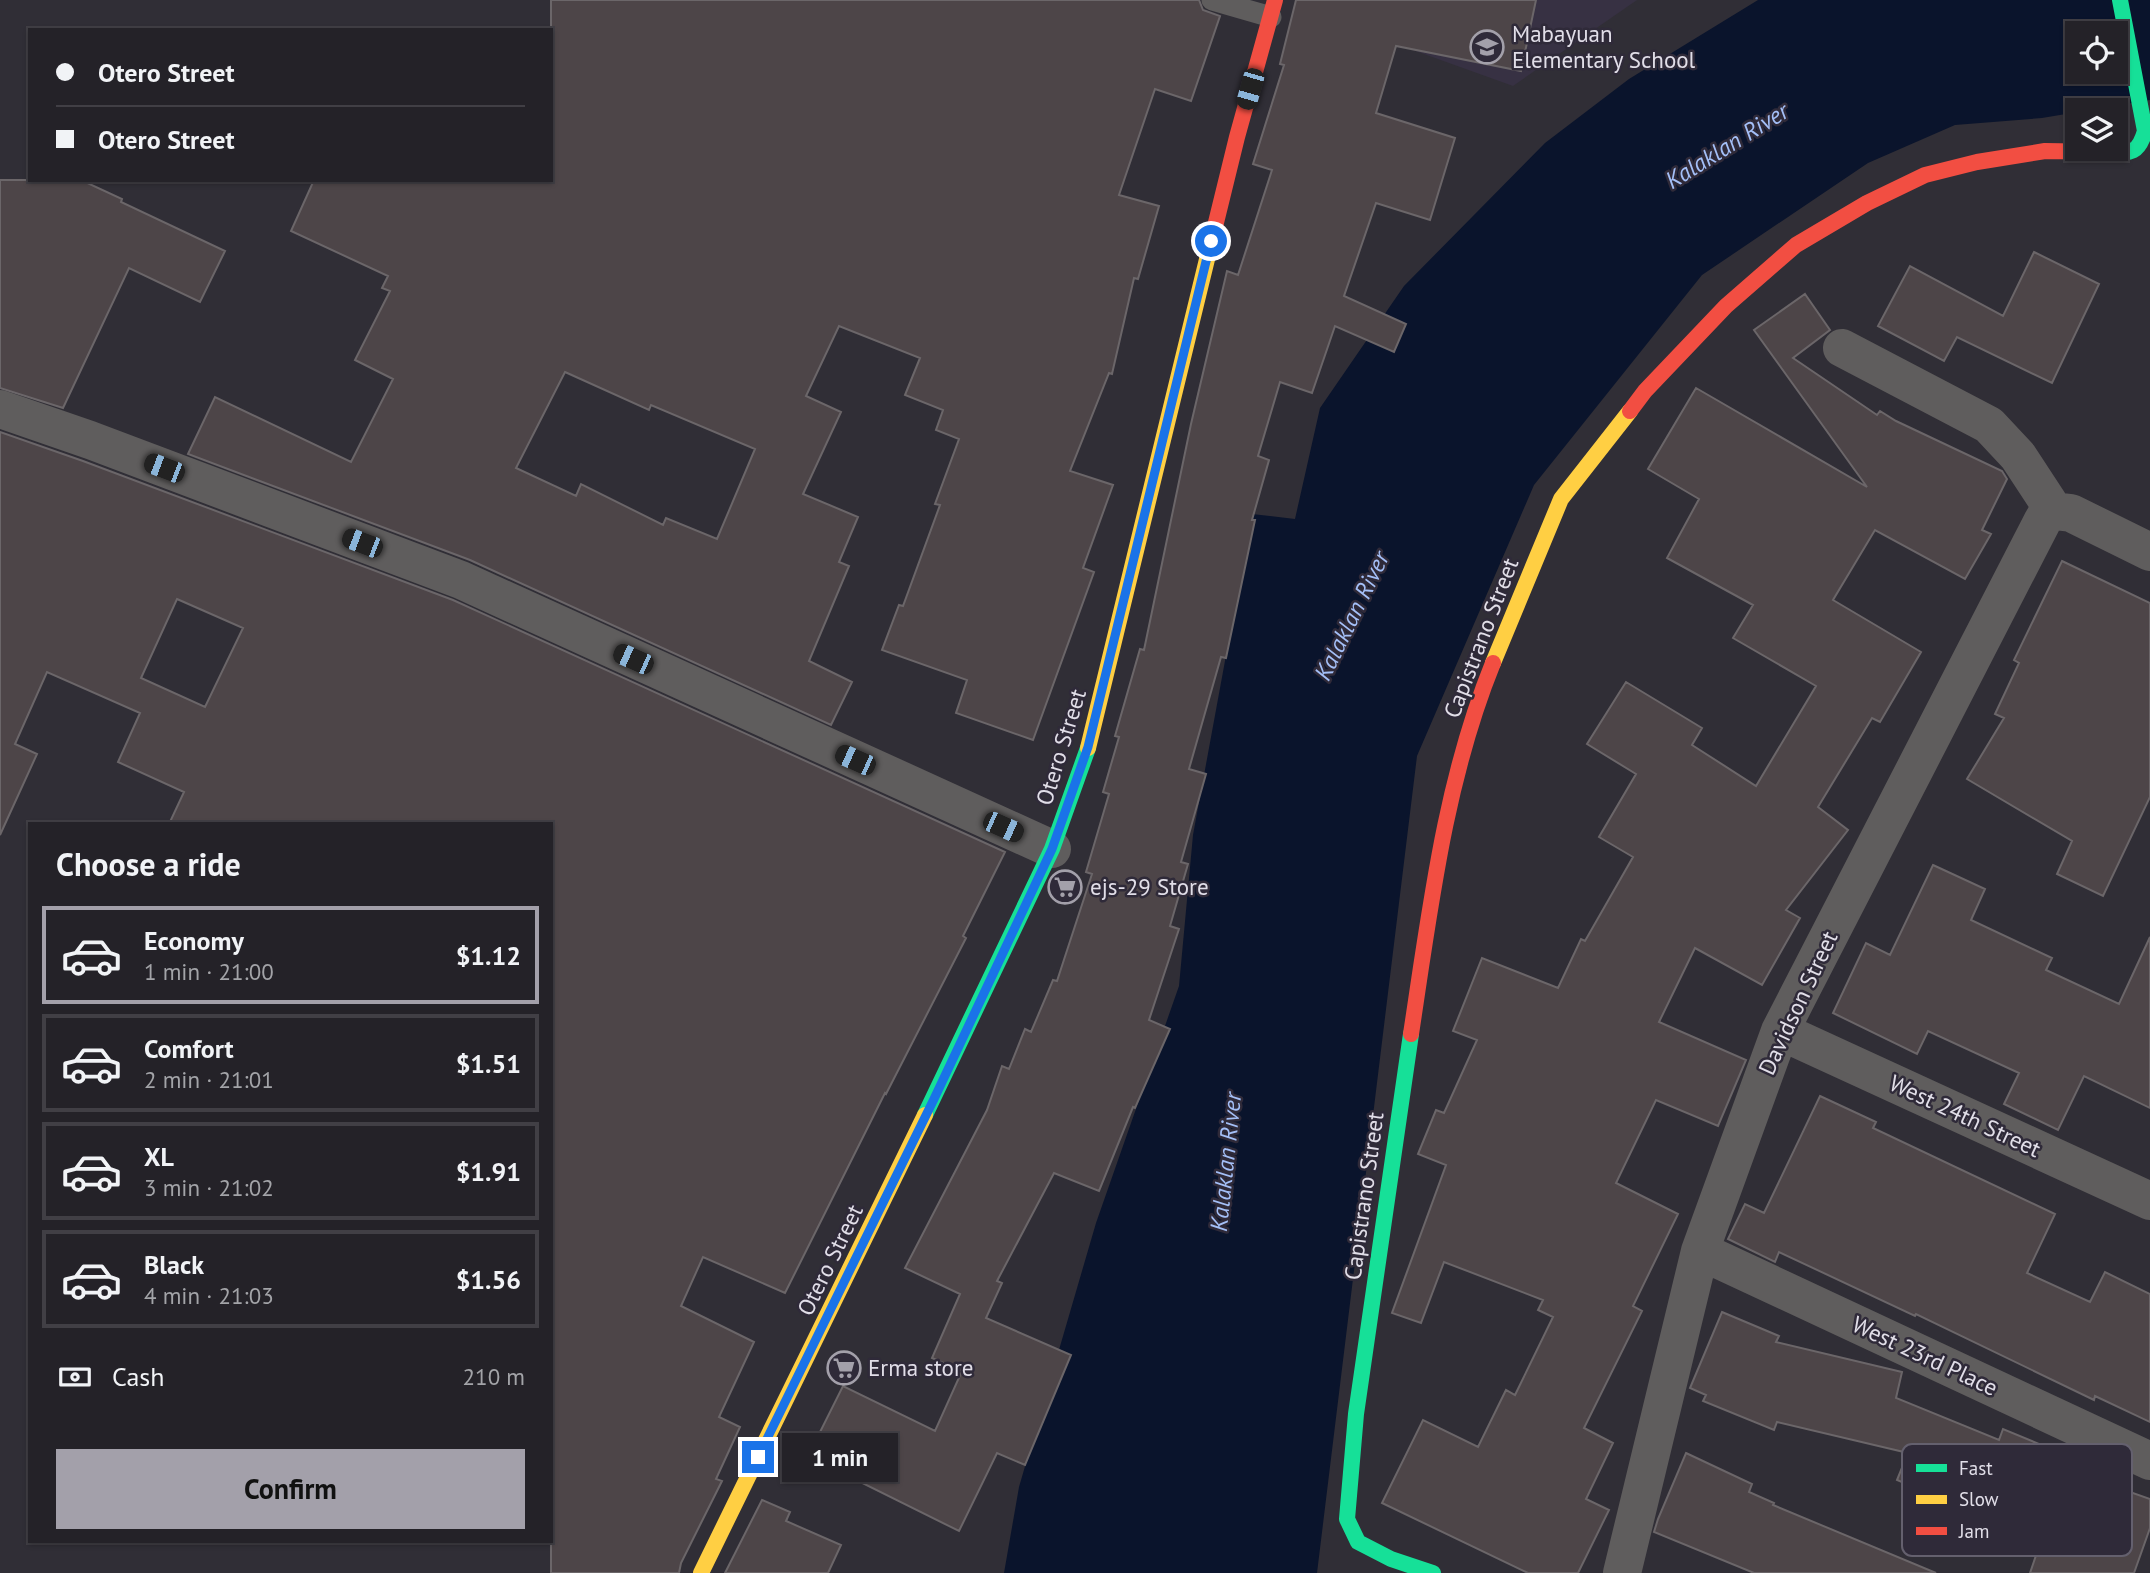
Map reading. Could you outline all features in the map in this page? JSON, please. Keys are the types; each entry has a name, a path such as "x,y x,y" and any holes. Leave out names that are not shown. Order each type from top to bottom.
{"street":[{"name":"Capistrano Street","path":"1433,1573 1391,1559 1358,1542 1348,1519 1358,1401 1438,854 1476,705 1561,499 1645,390 1726,306 1796,245 1867,203 1925,175 1977,162 2045,151 2130,153 2141,145 2146,131 2120,0"},
{"name":"Otero Street","path":"701,1573 856,1259 1052,849 1088,747 1237,137 1273,8"},
{"path":"1842,348 1989,425 2018,456 2054,511 2071,513 2150,552"},
{"path":"0,409 461,580 1052,849"},
{"name":"Davidson Street","path":"1622,1573 1700,1251 1780,1031 2042,522 2046,515 2054,511"},
{"name":"West 24th Street","path":"1780,1031 2150,1201"},
{"name":"West 23rd Place","path":"1700,1251 2114,1444"},
{"name":"West 23rd Place","path":"2132,1453 2150,1461"}],"lane":[{"path":"1212,0 1273,8"}],"shaded area":[{"name":"Mabayuan Elementary School","path":"1298,0 1637,0 1513,86 1296,8"}],"water":[{"name":"Kalaklan River","path":"1758,0 2150,0 2150,100 2128,104 2128,98 2065,98 2065,114 1955,125 1868,163 1702,275 1534,485 1417,756 1317,1573 1004,1573 1019,1487 1096,1223 1179,986 1193,835 1252,514 1295,519 1320,408 1404,286 1545,143 1629,79"}],"building":[{"path":"551,0 1199,0 1203,10 1220,16 1191,101 1155,89 1119,195 1159,206 1138,279 1134,278 1112,374 1109,373 1070,471 1113,485 1083,568 1094,572 1033,740 956,713 967,680 882,650 899,605 903,606 940,505 935,504 959,439 936,430 943,410 905,395 920,358 839,326 806,396 841,412 803,494 858,517 839,562 849,566 809,661 852,682 831,725 470,560 188,454 215,397 351,462 393,379 355,360 390,291 382,288 388,276 291,231 313,182 553,182","holes":["565,372 649,410 651,405 755,449 717,539 666,518 663,525 581,484 576,496 516,468"]},
{"path":"1296,0 1536,0 1521,71 1396,46 1376,113 1455,138 1430,220 1376,203 1344,296 1406,324 1394,352 1335,326 1312,393 1280,382 1258,456 1269,460 1252,520 1255,520 1226,658 1221,657 1189,769 1206,774 1181,862 1188,864 1170,926 1179,929 1149,1020 1170,1029 1135,1108 1133,1107 1099,1191 1054,1173 997,1281 1002,1283 986,1318 1071,1355 1025,1465 997,1453 959,1531 808,1456 843,1386 935,1431 962,1371 932,1358 960,1294 905,1268 987,1110 1002,1066 1009,1069 1025,1029 1031,1032 1053,980 1057,981 1092,874 1086,872 1109,794 1103,792 1119,737 1115,736 1140,649 1144,650 1191,424 1227,271 1238,275 1272,170 1253,164 1284,65 1280,64"},
{"path":"0,180 85,182 122,199 121,202 225,251 200,302 129,268 63,408 0,388"},
{"path":"2034,252 2099,284 2052,383 1957,337 1944,361 1878,326 1910,266 2003,316"},
{"path":"1805,294 1830,330 1793,358 1877,415 1880,411 2002,471 2007,479 1982,530 1991,534 1965,579 1875,530 1833,600 1921,652 1880,722 1872,718 1818,807 1848,830 1786,910 1800,918 1762,985 1695,948 1659,1022 1746,1060 1718,1126 1656,1100 1616,1183 1678,1214 1633,1306 1642,1311 1584,1428 1613,1443 1586,1499 1609,1510 1578,1573 1528,1573 1382,1503 1423,1420 1478,1447 1506,1390 1515,1395 1553,1317 1538,1310 1543,1300 1444,1262 1421,1323 1392,1313 1446,1165 1418,1154 1436,1110 1444,1113 1477,1040 1453,1031 1482,958 1558,988 1581,939 1585,941 1633,857 1599,837 1636,774 1587,744 1626,682 1702,728 1692,745 1756,786 1816,686 1733,638 1753,605 1667,558 1699,499 1648,469 1696,388 1867,487 1754,330"},
{"path":"0,432 453,600 1005,852 963,936 966,938 785,1293 703,1257 681,1306 754,1342 719,1417 740,1427 716,1479 722,1481 681,1563 679,1573 551,1573 553,822 170,822 184,792 118,762 140,713 47,672 15,744 37,754 0,835","holes":["177,599 243,628 205,707 141,678"]},
{"path":"2062,561 2150,603 2150,797 2103,896 2057,874 2072,841 1967,779 2004,718 1995,714 2019,663 2014,660"},
{"path":"1933,865 1985,889 1971,920 2052,958 2046,970 2119,1004 2150,937 2150,1108 2084,1076 2058,1130 2004,1104 2019,1073 1928,1031 1917,1054 1833,1013 1866,943 1890,955"},
{"path":"1820,1096 1876,1122 1873,1128 2055,1214 2027,1273 2090,1302 2105,1272 2150,1294 2150,1422 2095,1396 2094,1400 1916,1314 1915,1316 1779,1252 1775,1262 1728,1239 1745,1204 1764,1213"},
{"path":"1722,1312 1779,1336 1776,1342 1902,1372 1896,1398 1999,1440 2003,1429 2039,1444 1902,1444 1902,1452 1777,1422 1774,1430 1703,1401 1706,1395 1690,1388"},
{"path":"1686,1453 1752,1484 1749,1492 1774,1503 1773,1505 1936,1573 1754,1573 1654,1532"},
{"path":"1902,1468 1902,1482 1897,1480"},
{"path":"2132,1493 2150,1499 2150,1528 2134,1573 2030,1573 2036,1556 2132,1556"},
{"path":"762,1500 790,1512 786,1521 841,1545 828,1573 725,1573"}],"traffic: fast":[{"path":"2120,0 2145,131 2139,145 2128,152"},
{"path":"925,1115 1052,849 1088,748"},
{"path":"1411,1034 1356,1414 1347,1519 1358,1542 1391,1559 1433,1573"}],"traffic: slow":[{"path":"1088,748 1209,251"},
{"path":"1493,663 1561,499 1630,411"},
{"path":"701,1573 925,1115"}],"traffic: jam":[{"path":"1209,251 1275,0"},
{"path":"1630,411 1645,391 1726,306 1796,245 1867,203 1925,175 1977,162 2045,151 2065,151"},
{"path":"1411,1034 1451,799 1476,708 1493,663"}],"place":[{"name":"Mabayuan Elementary School","path":"1487,47"},
{"name":"ejs-29 Store","path":"1065,887"},
{"name":"Erma store","path":"844,1368"}],"route":[{"path":"758,1457 934,1099 1052,849 1088,747 1211,241"}]}
